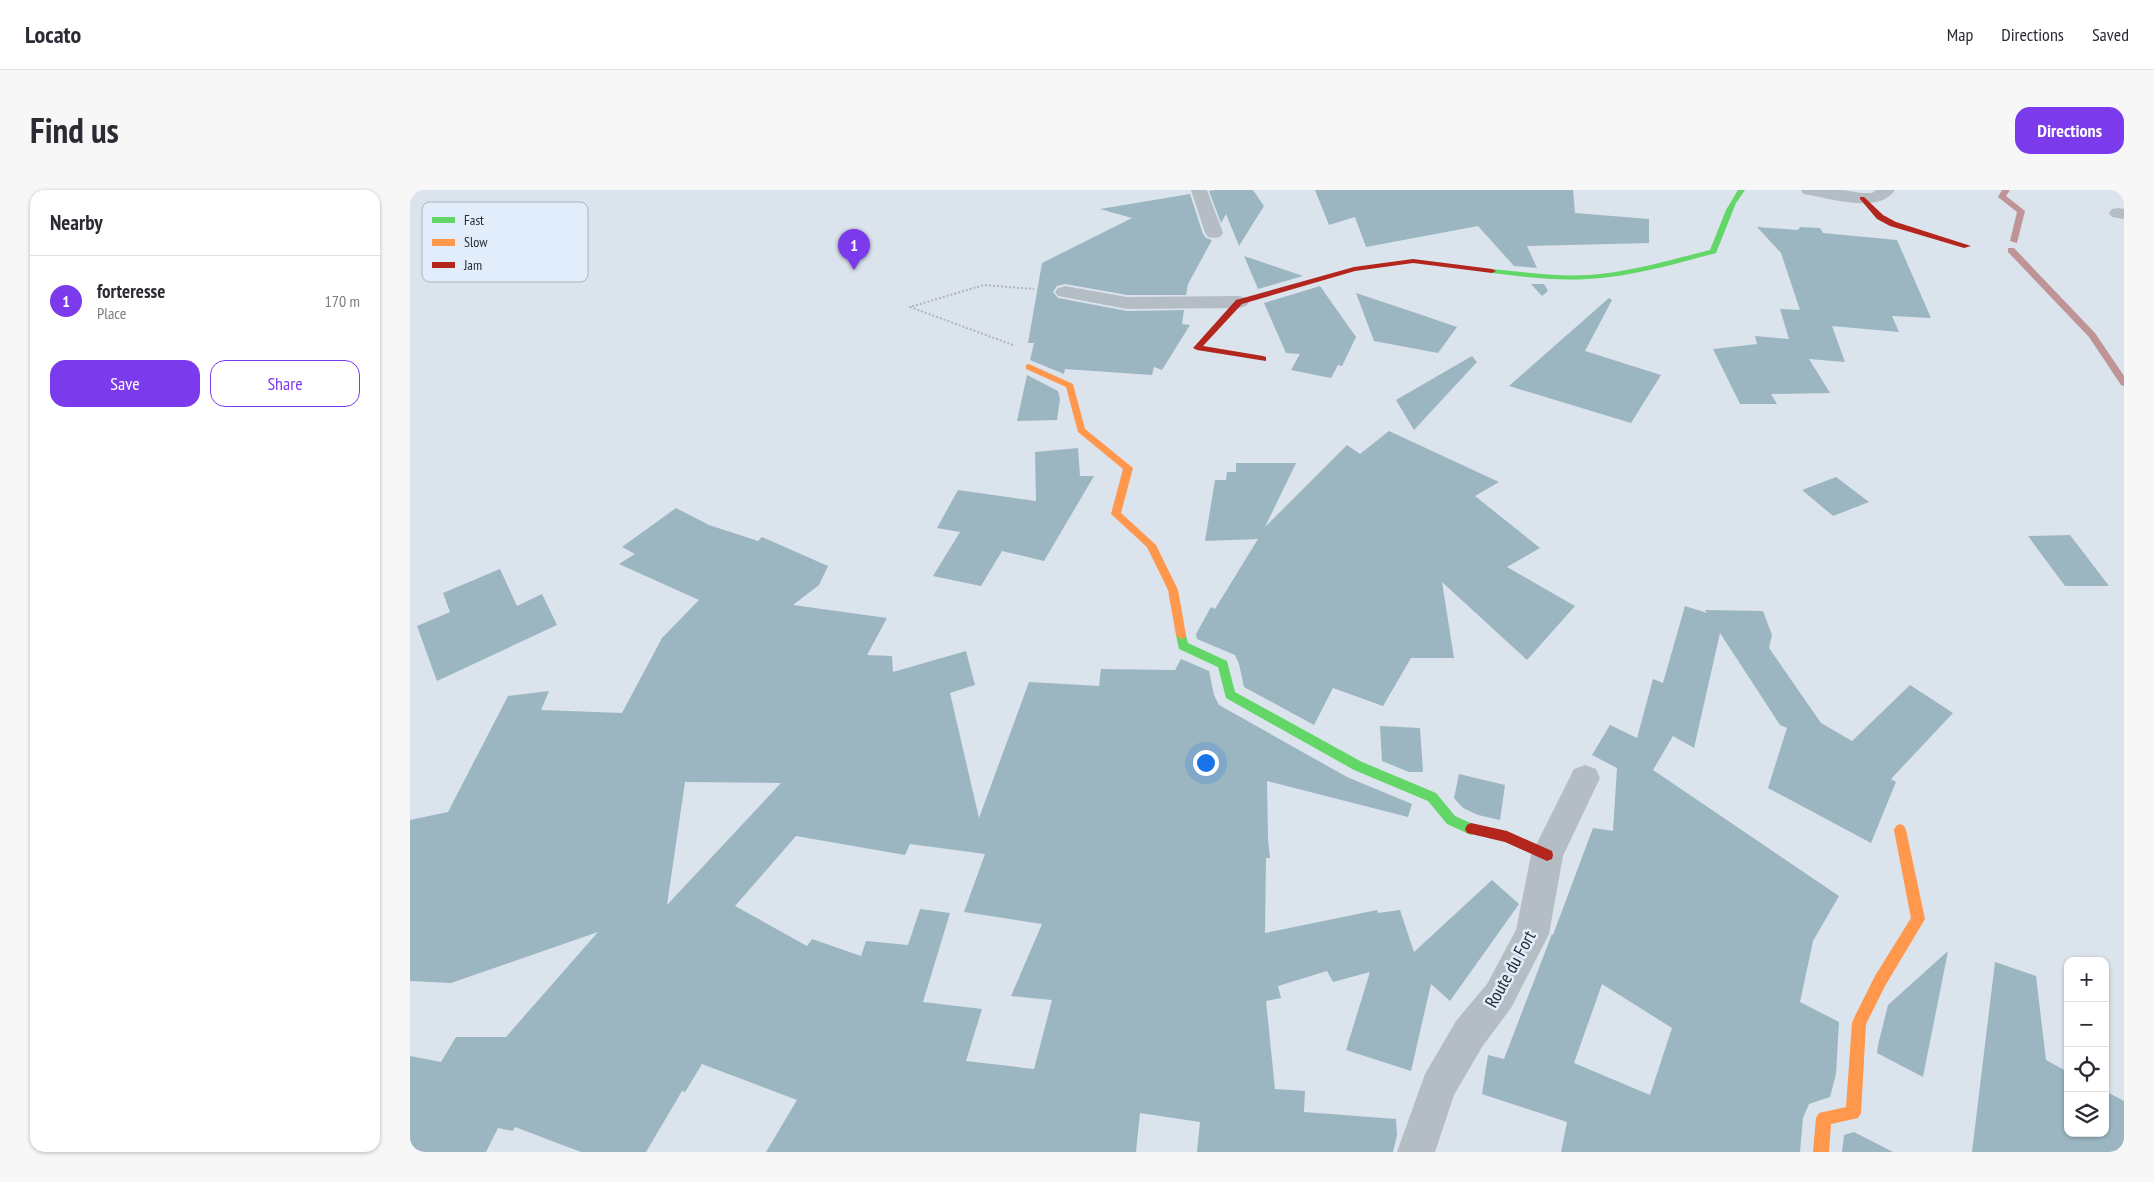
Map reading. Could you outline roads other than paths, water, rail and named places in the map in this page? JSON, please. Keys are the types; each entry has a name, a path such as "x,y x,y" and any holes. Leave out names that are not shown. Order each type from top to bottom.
{"street":[{"path":"1199,190 1214,233"},
{"path":"1065,292 1127,303 1239,302 1354,269 1413,260 1533,276 1598,276 1654,267 1713,251 1722,233 1730,206 1736,195 1742,190"},
{"path":"1809,190 1862,198 1876,198 1886,190"},
{"path":"1862,198 1880,217 1893,224 1967,246"},
{"path":"1239,302 1197,348 1263,359"},
{"path":"1029,367 1070,386 1081,430 1128,468 1116,514 1151,545 1173,590 1183,646 1223,664 1230,695 1358,766 1432,797 1451,820 1474,830 1507,837 1547,856"},
{"name":"Route du Fort","path":"1416,1152 1438,1087 1468,1034 1499,996 1532,934 1547,856 1585,778"},
{"path":"1821,1152 1824,1118 1853,1113 1859,1023 1880,980 1918,919 1900,830"}],"waterway":[{"path":"2006,190 2002,197 2021,211 2014,241"},
{"path":"2011,250 2092,335 2124,383"}],"place":[{"name":"forteresse","path":"854,270"}]}
